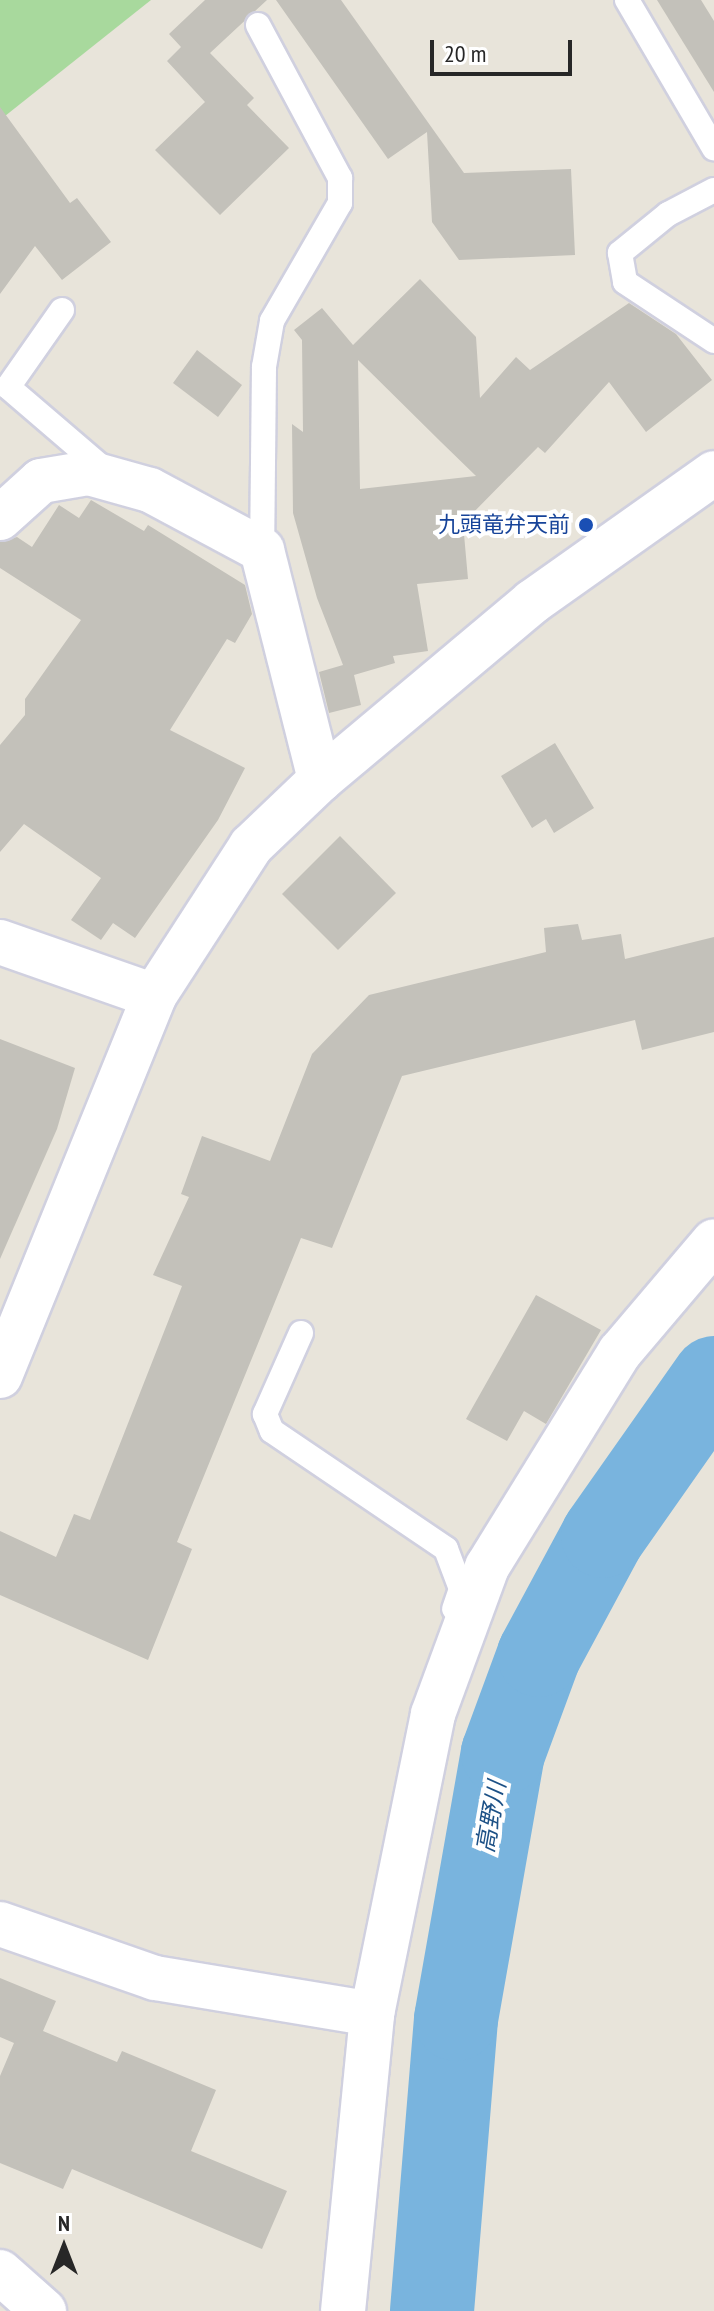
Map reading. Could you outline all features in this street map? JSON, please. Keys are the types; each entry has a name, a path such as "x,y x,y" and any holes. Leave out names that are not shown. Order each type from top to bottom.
{"street":[{"path":"0,518 41,481 89,473 111,476 150,490 262,550 320,780"},
{"path":"3,1363 154,996 251,846 320,780 532,602 714,473"},
{"path":"0,942 154,996"},
{"path":"343,2311 372,2014 433,1714 487,1567 620,1352 714,1241"},
{"path":"0,1924 155,1978 372,2014"},
{"path":"0,2272 44,2311"}],"lane":[{"path":"627,0 714,148"},
{"path":"258,25 340,178 340,203 272,321 264,367 262,550"},
{"path":"714,190 668,214 620,253 625,282 714,341"},
{"path":"62,310 8,387 111,476"},
{"path":"301,1333 265,1414 272,1431 446,1549 456,1568 461,1589 428,1680 433,1714"}],"green space":[{"path":"0,0 151,0 0,120"}],"building":[{"path":"205,0 267,0 210,53 254,98 247,105 289,148 220,215 155,150 205,102 167,61 181,47 169,34"},
{"path":"276,0 341,0 464,173 571,169 575,255 459,260 432,222 427,132 388,159"},
{"path":"657,0 701,0 714,21 714,92"},
{"path":"0,107 70,203 77,198 111,242 62,280 35,246 0,294"},
{"path":"420,279 476,337 480,398 516,357 530,370 629,303 676,334 712,380 646,432 609,382 545,453 538,447 463,523 468,579 417,584 428,651 393,656 395,663 354,675 361,705 329,713 319,672 343,665 317,598 293,513 292,424 303,432 302,340 294,330 322,308 353,345","holes":["358,360 476,476 360,489"]},
{"path":"197,350 242,385 218,417 173,383"},
{"path":"91,500 144,531 148,525 245,585 252,614 235,643 227,639 170,730 245,768 218,820 135,938 113,923 101,940 71,920 101,878 24,824 0,852 0,745 25,715 25,699 81,620 0,568 0,542 17,537 32,547 59,505 79,518"},
{"path":"555,743 594,808 554,833 546,819 532,828 501,776"},
{"path":"340,836 396,893 338,950 282,894"},
{"path":"578,924 582,940 621,934 625,959 714,937 714,1032 642,1050 635,1020 402,1076 332,1248 301,1238 177,1542 192,1549 148,1660 0,1595 0,1531 56,1557 74,1514 90,1520 182,1286 153,1275 189,1197 181,1194 202,1136 270,1161 312,1054 369,995 546,952 544,928"},
{"path":"0,1039 75,1068 57,1129 0,1259"},
{"path":"536,1295 601,1330 546,1424 524,1411 507,1441 466,1419"},
{"path":"0,1978 56,2001 43,2031 117,2062 122,2051 216,2090 191,2151 287,2191 262,2249 72,2169 63,2189 0,2163 0,2076 14,2043 0,2037"}],"waterway":[{"name":"高野川","path":"432,2311 456,2019 503,1753 539,1655 603,1536 714,1378"}],"place":[{"name":"九頭竜弁天前","path":"586,525"}]}
